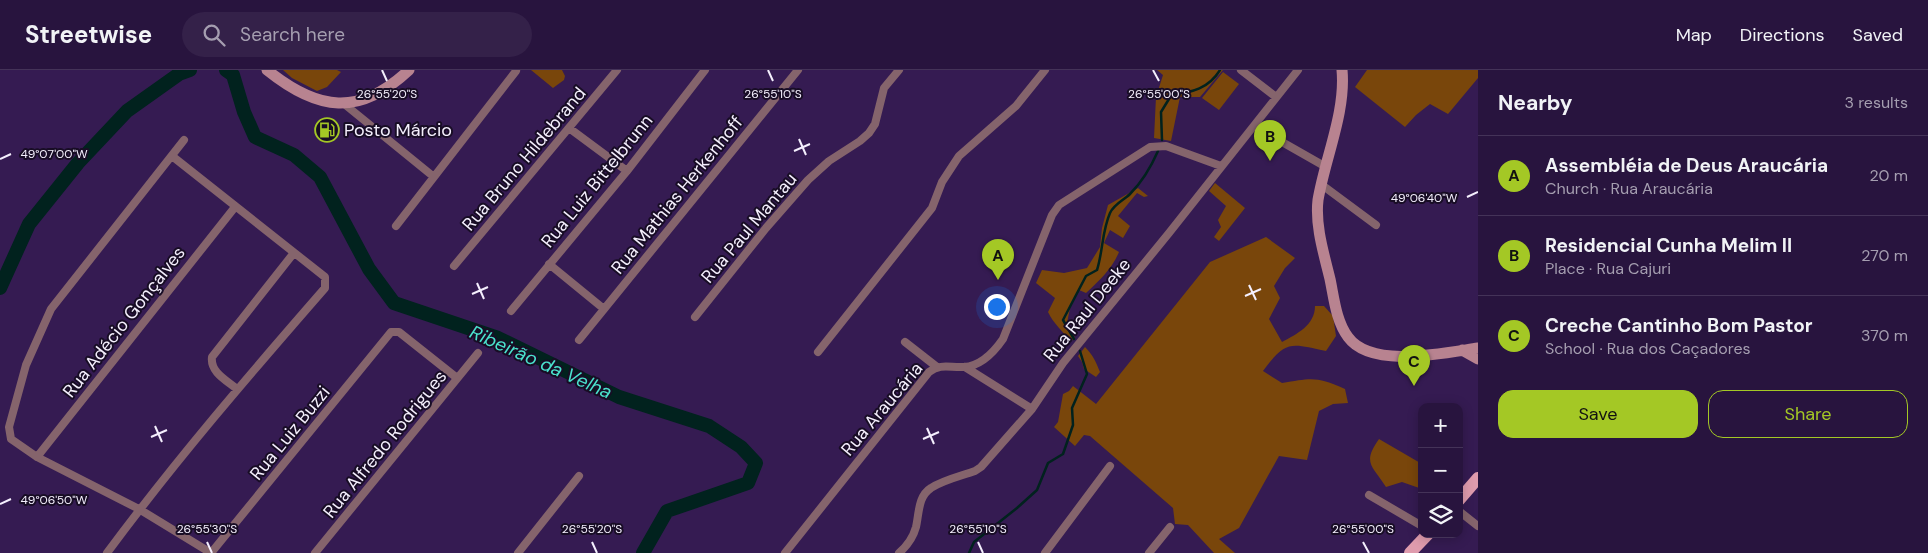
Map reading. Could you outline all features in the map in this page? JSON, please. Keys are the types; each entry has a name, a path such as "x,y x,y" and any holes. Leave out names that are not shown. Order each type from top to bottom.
{"main road":[{"path":"267,70 285,84 301,93 321,100 343,104 362,101 374,96 409,70"},
{"path":"1342,70 1340,102 1318,202 1320,237 1339,320 1348,337 1360,349 1386,356 1478,348"},
{"path":"1462,350 1478,359"},
{"path":"1463,495 1478,478"},
{"path":"1410,553 1424,538"}],"street":[{"name":"Rua Bruno Hildebrand","path":"454,266 617,70"},
{"name":"Rua Luiz Bittelbrunn","path":"511,311 627,171 706,70"},
{"name":"Rua Mathias Herkenhoff","path":"579,340 798,70"},
{"name":"Rua Paul Mantau","path":"695,317 766,228 808,180 829,161 869,133 875,124 884,88 899,70"},
{"path":"818,352 932,208 942,182 959,156 1016,106 1045,70"},
{"path":"1241,70 1276,97"},
{"name":"Rua Raul Deeke","path":"899,553 912,538 924,494 930,488 975,472 981,467 1032,409 1062,362 1298,70"},
{"path":"396,226 516,71"},
{"path":"343,104 434,177"},
{"path":"1254,126 1326,167"},
{"path":"569,128 627,171"},
{"path":"184,140 51,309 26,365 9,427 9,434 11,440 37,457 139,509 211,553"},
{"name":"Rua Araucária","path":"785,553 921,382 937,367 965,367 981,361 995,350 1003,339 1052,215 1059,205 1150,146 1166,146 1221,166"},
{"path":"107,553 139,509 237,389 325,288 325,277 172,156"},
{"path":"1322,185 1376,225"},
{"name":"Rua Adécio Gonçalves","path":"37,457 235,206"},
{"path":"237,389 214,371 211,364 212,357 294,254"},
{"path":"549,264 604,309"},
{"name":"Rua Luiz Buzzi","path":"211,553 391,332 399,332 457,378"},
{"path":"905,342 937,367"},
{"name":"Rua Alfredo Rodrigues","path":"316,553 478,353"},
{"path":"965,367 1032,409"},
{"path":"1046,553 1110,466"},
{"path":"518,553 579,476"},
{"path":"1369,495 1418,524"},
{"path":"1463,514 1478,526"},
{"path":"1149,553 1170,527"}],"shaded area":[{"path":"283,70 337,70 341,72 327,87 317,91 292,78"},
{"path":"531,70 562,70 565,76 564,80 553,88"},
{"path":"1157,70 1223,70 1200,97 1180,97 1171,141 1154,138 1156,97 1163,75"},
{"path":"1367,70 1478,70 1478,78 1448,114 1430,104 1405,127 1355,87"},
{"path":"1223,72 1239,84 1219,110 1202,98"},
{"path":"1215,183 1245,208 1219,241 1214,237 1221,227 1218,220 1226,206 1209,191"},
{"path":"1138,188 1148,196 1144,197 1137,193 1118,216 1130,226 1123,238 1110,230 1104,243 1119,252 1113,264 1086,293 1079,290 1070,308 1067,323 1075,338 1070,342 1048,312 1055,298 1036,283 1042,270 1064,273 1087,268 1100,247 1102,228 1108,205"},
{"path":"1266,237 1295,258 1285,268 1274,286 1280,298 1269,319 1282,342 1309,324 1315,306 1324,306 1333,316 1336,336 1326,351 1304,346 1290,346 1277,354 1263,371 1282,383 1314,379 1335,385 1345,389 1348,403 1333,404 1319,411 1307,460 1279,456 1239,528 1219,539 1235,553 1214,553 1188,525 1175,524 1173,508 1090,436 1084,435 1075,446 1054,427 1058,422 1063,394 1073,386 1096,404 1210,262"},
{"path":"1085,347 1094,359 1100,372 1096,377 1084,369 1078,356"},
{"path":"1379,439 1418,462 1418,488 1402,482 1386,487 1371,464 1370,459"}],"waterway":[{"name":"Ribeirão da Velha","path":"0,288 29,224 78,163 127,111 179,74 190,70"},
{"name":"Ribeirão da Velha","path":"226,70 233,75 244,112 255,137 294,155 320,177 369,269 394,303 498,338 619,397 709,426 741,447 756,463 748,483 667,511 643,553"},
{"path":"1162,140 1161,112 1172,94 1193,91 1211,81 1220,70"},
{"path":"1074,339 1063,320 1086,276 1097,270 1105,227 1110,213 1139,184 1158,151"},
{"path":"969,553 974,542 1037,490 1048,463 1063,454 1073,425 1072,408 1087,374 1080,351"}],"place":[{"name":"Posto Márcio","path":"327,130"},
{"name":"Residencial Cunha Melim II","path":"1270,161"},
{"name":"Assembléia de Deus Araucária","path":"998,280"},
{"name":"Creche Cantinho Bom Pastor","path":"1414,386"}]}
